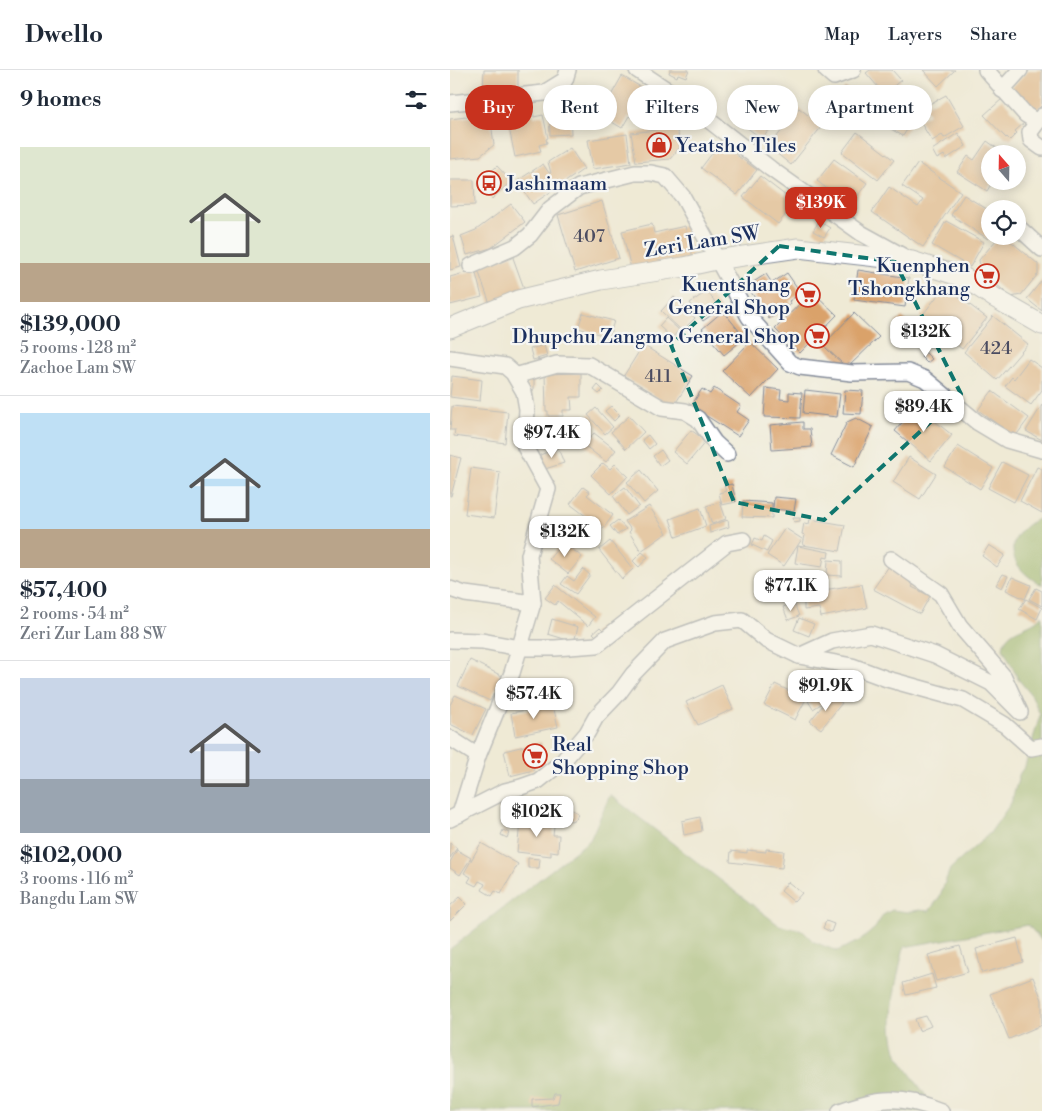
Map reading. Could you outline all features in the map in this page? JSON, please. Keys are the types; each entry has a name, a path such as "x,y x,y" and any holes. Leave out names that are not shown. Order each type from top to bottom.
{"street":[{"path":"450,103 544,93 565,80 568,70"},
{"path":"637,70 687,103 771,170 861,233 912,262"},
{"path":"826,70 834,78 853,70"},
{"path":"986,70 1026,115 1039,119 1030,132 1031,140 1042,148"},
{"path":"1002,90 1020,70"},
{"path":"470,266 515,247 530,235 550,209 580,187 635,173 651,172 665,176 683,197 716,260 749,316 790,363 800,367 834,372 908,372 925,379 977,422 1007,440 1042,450"},
{"path":"1026,234 1042,249"},
{"name":"Zeri Lam SW","path":"450,328 518,300 601,280 798,248 912,262 964,278 1042,325"},
{"path":"450,358 505,366 515,376 524,392 527,409 524,447 548,489 529,555 533,604 512,673 455,816"},
{"path":"515,376 557,364 589,365 662,408 685,410 698,419 714,442 727,454"},
{"path":"450,640 482,641 519,648 555,648 597,644 727,542 743,540"},
{"path":"799,656 832,641 871,634 935,655 991,683 1020,712 1004,677 960,626 941,594 891,559"},
{"path":"450,589 465,594 533,604"},
{"path":"455,816 505,791 538,781 563,761 587,733 596,717 633,674 665,641 715,623 742,620 766,640 799,656 852,666 887,679 963,700 1005,725 1031,748 1042,746"},
{"path":"450,738 478,756"},
{"path":"840,1111 855,1106 896,1099 914,1102 941,1111"}],"highlighted area":[{"path":"779,246 895,262 961,394 824,520 734,502 671,345"}],"green space":[{"path":"1042,518 1042,585 1020,569 1013,554 1013,546 1022,530 1031,522"},
{"path":"1042,615 1042,941 1028,925 904,947 893,1002 892,1029 894,1043 898,1057 937,1111 450,1111 450,949 590,840 610,795 780,926 802,930 814,942 837,951 861,940 875,928 883,915 892,910 908,912 929,911 939,898 950,869 990,833 1011,803 1020,773 1025,766 1040,715 1032,696 1018,679 1003,648 1009,636 1037,620"}],"building":[{"path":"484,70 518,70 518,85 483,85"},
{"path":"670,70 689,70 686,77 678,74 677,77 669,73"},
{"path":"870,70 892,70 901,80 895,85 876,85 866,73"},
{"path":"923,70 955,70 938,86"},
{"path":"1029,70 1042,70 1042,105 1035,112 1011,88"},
{"path":"622,76 637,85 627,85 627,119 622,128 617,125 617,85"},
{"path":"946,95 964,126 944,138 942,135 932,141 925,130 932,130 932,103"},
{"path":"1002,99 1024,123 1015,131 1017,133 1010,140 984,115"},
{"path":"799,108 808,115 808,130 819,130 791,165 769,147 782,130 798,130"},
{"path":"533,113 534,117 543,115 543,130 546,130 547,143 539,145 541,151 515,157 509,130 533,130"},
{"path":"465,117 465,130 492,130 494,145 480,156 450,159 450,119"},
{"path":"550,130 571,130 571,134 550,135"},
{"path":"674,130 678,133 680,147 670,159 636,162 631,133"},
{"path":"750,130 769,130 762,139"},
{"path":"892,130 907,130 903,136"},
{"path":"857,132 894,160 878,180 842,152"},
{"path":"958,133 966,146 946,159 944,155 937,159 932,150"},
{"path":"627,134 631,163 593,169 588,140"},
{"path":"987,141 993,145 984,145"},
{"path":"720,143 757,170 737,195 701,168"},
{"path":"570,148 584,169 533,204 517,181 543,164 551,173 548,162"},
{"path":"981,150 981,187 957,172 968,156 974,160"},
{"path":"834,159 867,183 850,206 817,181"},
{"path":"918,163 961,192 923,247 872,212 889,187 918,207 923,200 902,186"},
{"path":"497,166 511,181 492,199 478,184"},
{"path":"760,176 795,203 778,224 743,197"},
{"path":"450,180 474,180 475,205 450,206"},
{"path":"964,195 981,205 981,234 951,215"},
{"path":"602,201 619,258 575,272 558,215"},
{"path":"511,204 525,222 491,248 467,255 461,236 476,230"},
{"path":"819,221 830,228 824,237 813,231"},
{"path":"946,221 981,240 982,245 970,267 932,245"},
{"path":"652,224 654,233 685,226 693,258 632,273 622,231"},
{"path":"453,236 461,267 450,270 450,237"},
{"path":"992,245 1015,245 1038,264 1038,274 1021,295 1011,297 981,271 979,260"},
{"path":"512,255 525,291 490,304 477,267"},
{"path":"475,270 482,297 450,305 450,277"},
{"path":"858,270 909,278 905,307 854,300"},
{"path":"787,273 801,293 789,301 791,304 769,319 747,286 766,274 772,283"},
{"path":"1042,280 1042,311 1027,299"},
{"path":"945,286 987,318 962,349 921,317"},
{"path":"707,291 720,309 703,321 690,303"},
{"path":"812,291 837,315 800,353 775,329"},
{"path":"674,297 695,318 682,331 661,311"},
{"path":"723,311 745,338 724,355 702,329"},
{"path":"583,313 614,321 609,337 578,328"},
{"path":"854,313 879,337 847,368 823,345"},
{"path":"993,316 1028,344 997,380 964,352"},
{"path":"902,317 922,337 917,342 896,323"},
{"path":"666,318 679,330 672,338 659,326"},
{"path":"923,339 928,344 924,348 919,344"},
{"path":"750,342 778,369 751,398 722,371"},
{"path":"544,345 547,356 533,360 530,349"},
{"path":"643,345 693,376 673,407 623,377"},
{"path":"925,352 932,359 927,363 921,357"},
{"path":"1029,359 1042,368 1042,390 1031,405 1005,386 1012,377 1014,379"},
{"path":"581,373 581,397 571,397 572,410 563,410 563,416 548,416 548,411 546,411 545,374"},
{"path":"452,376 482,380 480,401 450,397"},
{"path":"534,379 534,390 528,391 527,380"},
{"path":"598,385 603,390 599,394 594,390"},
{"path":"714,388 741,406 737,412 749,420 738,436 691,406 702,389 710,394"},
{"path":"766,388 781,390 780,399 789,400 789,392 802,393 800,418 764,417"},
{"path":"805,390 840,394 837,417 803,413"},
{"path":"845,390 863,391 861,414 843,413"},
{"path":"992,391 1029,418 1015,437 978,410"},
{"path":"1042,405 1042,440 1026,431"},
{"path":"452,406 508,412 505,443 454,436 455,430 450,430"},
{"path":"611,406 620,415 614,421 605,411"},
{"path":"916,406 952,435 931,461 895,431"},
{"path":"596,408 613,427 605,434 588,415"},
{"path":"629,416 644,432 626,449 611,432"},
{"path":"856,418 873,427 854,467 831,455 847,422"},
{"path":"803,422 803,429 810,429 812,447 772,450 770,425"},
{"path":"547,423 567,424 567,445 546,445"},
{"path":"691,430 706,441 687,464 673,452"},
{"path":"594,433 616,450 606,462 584,445"},
{"path":"648,435 655,444 649,449 642,440"},
{"path":"958,446 993,468 980,489 945,467"},
{"path":"558,448 564,463 545,469 540,455"},
{"path":"661,450 668,460 660,466 653,456"},
{"path":"450,455 461,458 451,496 450,496"},
{"path":"909,457 936,474 920,499 893,482"},
{"path":"1002,462 1028,475 1014,502 988,488"},
{"path":"603,463 610,469 615,464 628,476 611,494 591,475"},
{"path":"1037,467 1042,469 1042,513 1020,501"},
{"path":"471,468 500,472 494,518 465,514"},
{"path":"641,470 658,491 644,503 627,482"},
{"path":"732,484 736,502 722,505 719,493 726,491 724,486"},
{"path":"583,487 590,492 587,495 613,515 603,529 570,504"},
{"path":"625,487 639,506 627,515 613,496"},
{"path":"774,497 796,499 794,511 773,509"},
{"path":"743,501 772,503 772,518 742,517"},
{"path":"720,502 726,519 712,524 706,506"},
{"path":"649,506 667,533 641,551 629,532 631,530 625,521"},
{"path":"700,508 706,526 676,537 670,519"},
{"path":"793,518 800,518 800,521 794,522"},
{"path":"810,519 845,525 840,551 803,545 805,535 802,534 804,523 809,524"},
{"path":"618,520 626,529 617,535 610,526"},
{"path":"728,520 729,527 710,533 709,526"},
{"path":"785,528 802,539 784,566 767,555"},
{"path":"764,536 772,541 767,552 752,545 755,538 762,541"},
{"path":"610,541 633,569 622,579 599,550"},
{"path":"563,542 582,557 568,574 549,559"},
{"path":"989,545 1005,555 997,567 982,556"},
{"path":"798,546 829,552 828,558 824,557 822,567 795,563"},
{"path":"642,552 648,557 639,567 633,561"},
{"path":"828,560 842,561 842,576 827,575"},
{"path":"889,566 917,579 912,587 930,596 920,614 873,589"},
{"path":"583,569 590,575 576,594 561,584 567,576 574,581"},
{"path":"1003,574 1008,576 1002,588 996,585"},
{"path":"1012,577 1031,585 1025,599 1006,590"},
{"path":"862,584 867,608 821,617 819,608 804,610 804,593"},
{"path":"555,585 595,617 588,626 558,601 555,605 545,598"},
{"path":"1036,588 1042,591 1042,606 1029,599"},
{"path":"1026,599 1042,608 1037,619 1019,609"},
{"path":"794,603 799,616 788,620 783,607"},
{"path":"799,618 814,624 809,636 794,630"},
{"path":"552,619 578,627 574,642 548,634"},
{"path":"600,627 604,631 597,637 593,633"},
{"path":"470,660 502,676 490,701 458,686"},
{"path":"775,684 806,699 795,720 764,705"},
{"path":"722,685 733,709 698,725 686,702"},
{"path":"822,693 826,701 813,709 808,701"},
{"path":"455,695 486,709 473,735 450,724 450,705"},
{"path":"831,695 842,703 821,729 810,721"},
{"path":"553,705 558,727 515,736 511,713"},
{"path":"541,742 545,759 532,762 534,770 510,776 504,751"},
{"path":"562,805 578,813 576,819 571,821 558,815"},
{"path":"700,817 702,831 684,835 682,821"},
{"path":"531,819 545,820 545,825 554,826 553,835 559,835 558,852 551,851 551,856 517,852 520,822 530,823"},
{"path":"503,830 509,833 507,838 501,835"},
{"path":"450,843 457,848 450,858"},
{"path":"481,843 518,864 501,894 495,891 492,896 482,890 485,884 479,881 476,886 468,882 471,877 464,873"},
{"path":"766,849 784,851 782,868 730,862 731,851 747,853 747,850 766,852"},
{"path":"457,850 471,858 460,875 450,868 450,862"},
{"path":"528,858 540,859 539,868 528,868"},
{"path":"788,882 802,893 794,902 781,891"},
{"path":"460,897 467,904 450,921 450,906"},
{"path":"826,921 834,924 831,932 823,928"},
{"path":"1017,938 1023,962 982,973 976,949"},
{"path":"960,946 968,972 936,981 928,955"},
{"path":"932,974 936,988 906,995 903,983"},
{"path":"1033,977 1042,1000 1042,1025 1009,1039 990,994"},
{"path":"926,1016 931,1026 919,1031 915,1019"},
{"path":"555,1093 560,1093 558,1103 532,1107 532,1099 553,1098"}],"place":[{"name":"Yeatsho Tiles","path":"659,145"},
{"name":"Jashimaam","path":"489,183"},
{"name":"Kuenphen Tshongkhang","path":"987,276"},
{"name":"Kuentshang General Shop","path":"808,295"},
{"name":"Dhupchu Zangmo General Shop","path":"817,336"},
{"name":"Real Shopping Shop","path":"535,756"}]}
